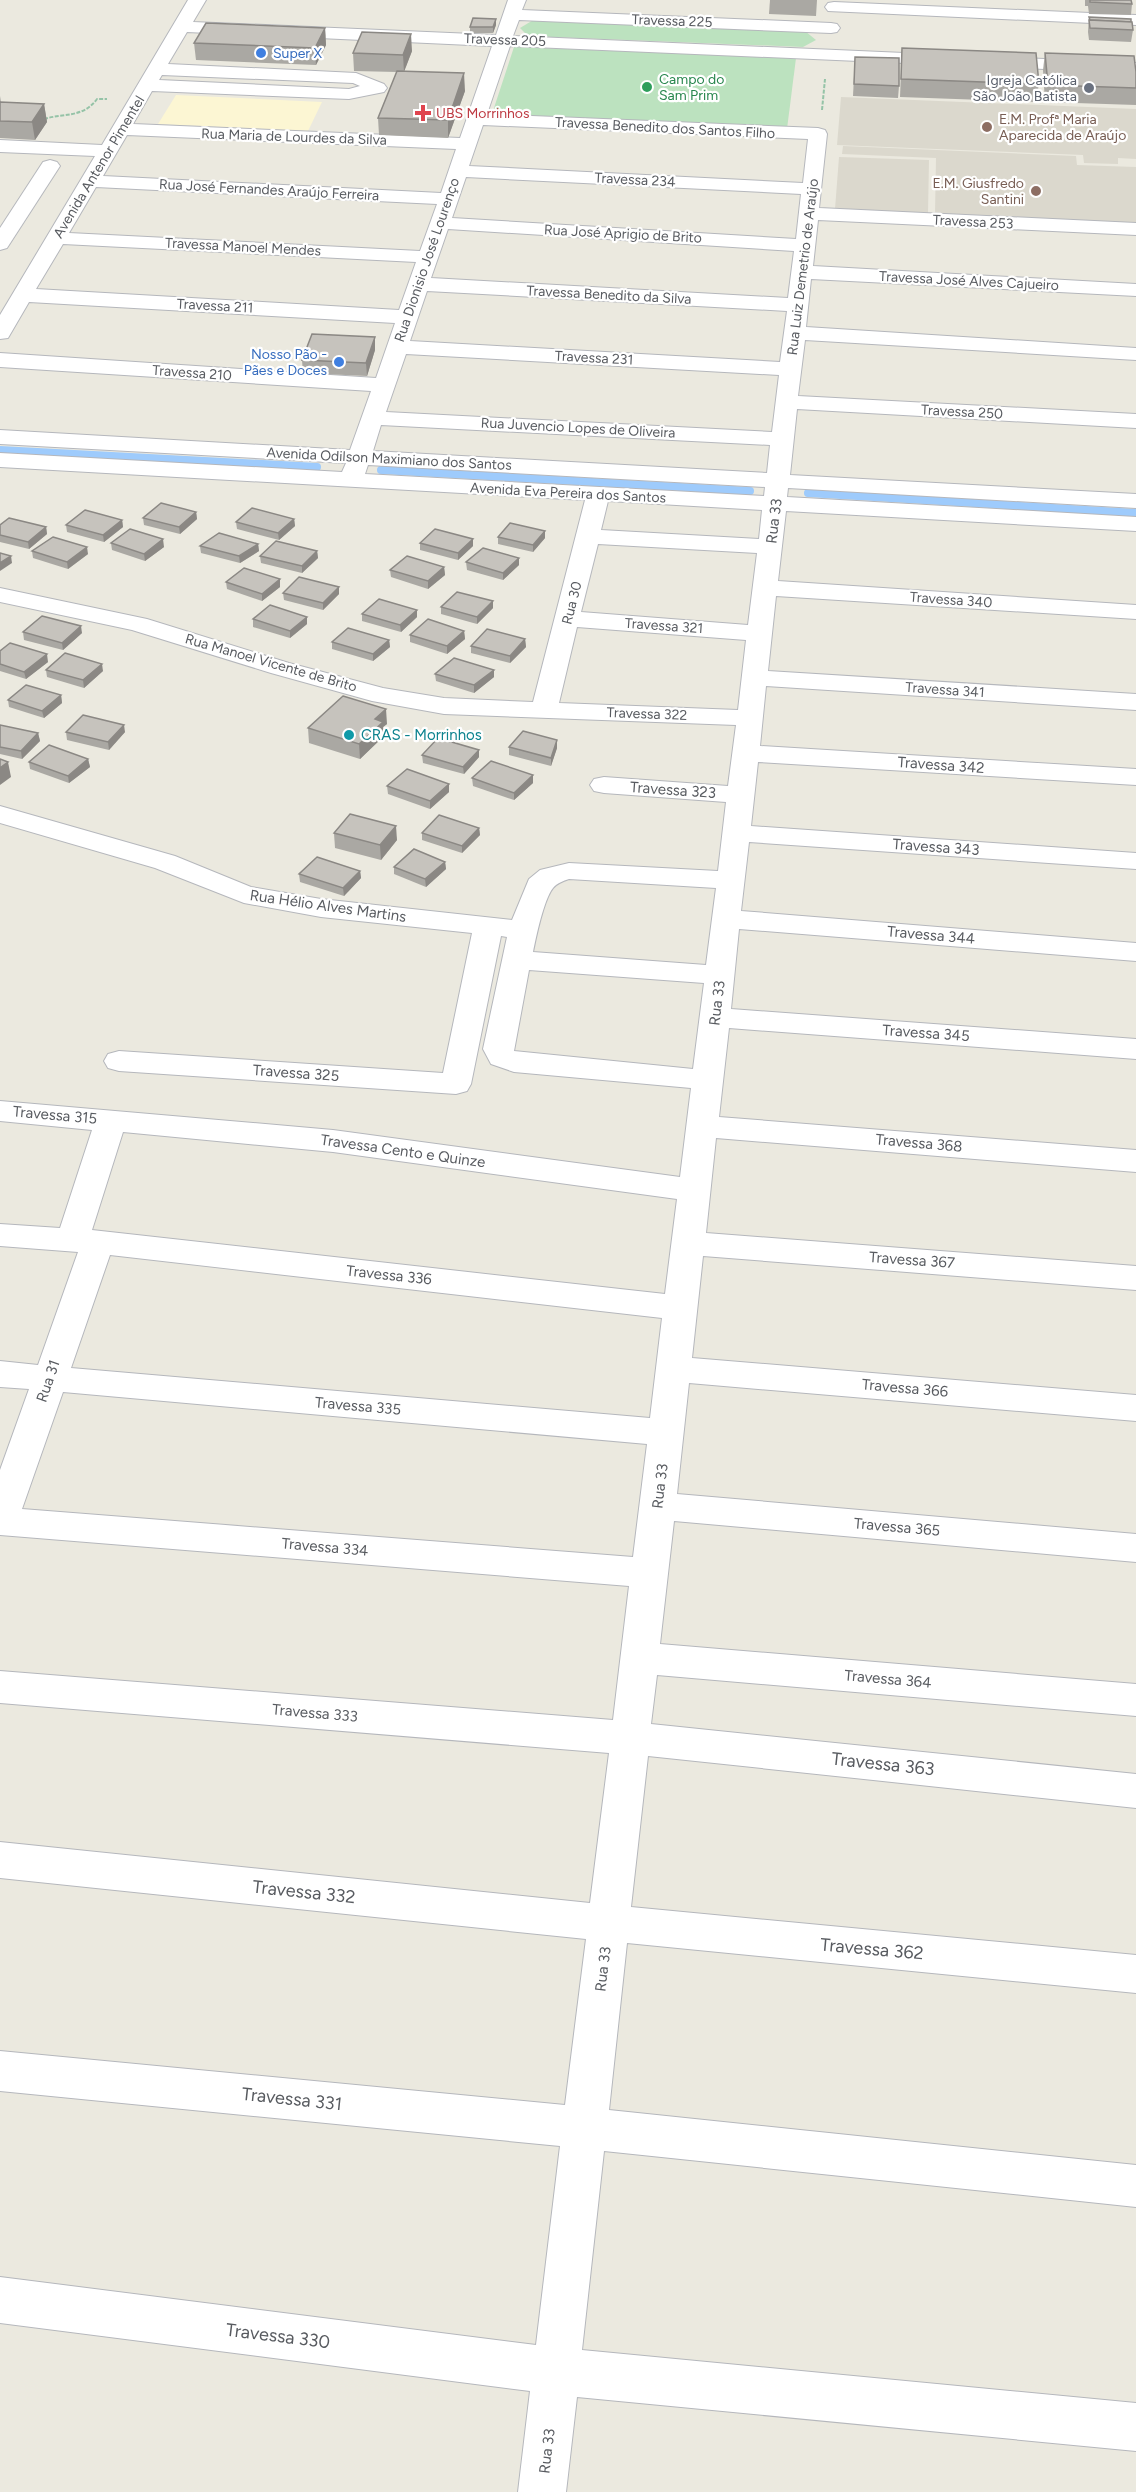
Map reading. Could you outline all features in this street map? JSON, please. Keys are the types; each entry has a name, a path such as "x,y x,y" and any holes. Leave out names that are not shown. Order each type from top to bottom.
{"street":[{"name":"Avenida Antenor Pimentel","path":"3,325 197,0"},
{"path":"828,54 834,3 1136,20"},
{"name":"Travessa 225","path":"515,7 831,28"},
{"name":"Rua Dionisio José Lourenço","path":"351,480 515,7"},
{"name":"Travessa 205","path":"181,27 1136,68"},
{"path":"152,77 356,78 378,88 349,94 152,77"},
{"path":"325,123 333,104 371,123"},
{"name":"Travessa Benedito dos Santos Filho","path":"476,119 819,134"},
{"name":"Rua Maria de Lourdes da Silva","path":"121,129 371,123 467,144"},
{"name":"Rua Luiz Demetrio de Araújo","path":"777,492 819,134"},
{"path":"0,146 108,151"},
{"path":"4,164 23,147"},
{"path":"0,244 50,166 4,164"},
{"name":"Travessa 234","path":"458,171 812,189"},
{"name":"Rua José Fernandes Araújo Ferreira","path":"90,181 448,199"},
{"path":"0,206 24,207"},
{"name":"Travessa 253","path":"810,214 1136,229"},
{"name":"Rua José Aprigio de Brito","path":"440,223 806,246"},
{"name":"Travessa Manoel Mendes","path":"57,238 428,257"},
{"name":"Travessa José Alves Cajueiro","path":"803,272 1136,290"},
{"name":"Travessa Benedito da Silva","path":"419,284 799,305"},
{"name":"Travessa 211","path":"23,295 407,317"},
{"path":"795,333 1136,354"},
{"name":"Travessa 231","path":"397,347 792,369"},
{"name":"Travessa 210","path":"0,360 384,385"},
{"name":"Travessa 250","path":"788,402 1136,421"},
{"name":"Rua Juvencio Lopes de Oliveira","path":"373,418 783,439"},
{"name":"Avenida Odilson Maximiano dos Santos","path":"0,437 359,458 777,492"},
{"name":"Avenida Eva Pereira dos Santos","path":"0,460 598,494 777,492 1136,501"},
{"name":"Avenida Eva Pereira dos Santos","path":"777,492 1136,524"},
{"name":"Rua 33","path":"542,2492 777,492"},
{"name":"Rua 30","path":"544,711 598,494"},
{"path":"588,536 771,547"},
{"name":"Travessa 340","path":"766,588 1136,612"},
{"name":"Rua Manoel Vicente de Brito","path":"0,595 138,624 280,668 381,695 444,706 544,711"},
{"name":"Travessa 321","path":"568,619 760,633"},
{"name":"Travessa 341","path":"755,678 1136,702"},
{"name":"Travessa 322","path":"544,711 750,718"},
{"name":"Travessa 342","path":"746,753 1136,777"},
{"name":"Travessa 323","path":"604,785 741,795"},
{"name":"Rua Hélio Alves Martins","path":"0,814 165,862 244,894 321,908 488,927 520,945 720,975"},
{"name":"Travessa 343","path":"737,833 1136,861"},
{"path":"708,1080 514,1062 502,1056 498,1049 520,945 539,885 550,876 569,871 731,880"},
{"name":"Travessa 344","path":"726,919 1136,952"},
{"name":"Travessa 325","path":"128,1062 456,1084 488,927"},
{"name":"Travessa 345","path":"715,1017 1136,1049"},
{"name":"Travessa 315","path":"0,1111 111,1119"},
{"name":"Travessa Cento e Quinze","path":"111,1119 333,1141 694,1190"},
{"name":"Rua 31","path":"0,1521 50,1378 85,1241 111,1119"},
{"name":"Travessa 368","path":"703,1126 1136,1161"},
{"name":"Travessa 336","path":"0,1235 85,1241 681,1308"},
{"name":"Travessa 367","path":"689,1243 1136,1278"},
{"name":"Travessa 366","path":"674,1368 1136,1408"},
{"name":"Travessa 335","path":"0,1374 666,1433"},
{"name":"Travessa 365","path":"658,1506 1136,1548"},
{"name":"Travessa 334","path":"0,1521 649,1573"},
{"name":"Travessa 364","path":"640,1658 1136,1700"},
{"name":"Travessa 333","path":"0,1687 630,1738"},
{"name":"Travessa 363","path":"630,1738 1136,1791"},
{"name":"Travessa 332","path":"0,1860 609,1923"},
{"name":"Travessa 362","path":"609,1923 1136,1974"},
{"name":"Travessa 331","path":"0,2071 585,2128 1136,2186"},
{"name":"Travessa 330","path":"0,2300 556,2371 1136,2427"}],"path":[{"path":"819,134 828,54"},
{"path":"43,120 45,117 61,117 87,109 97,99"}],"shaded area":[{"path":"176,95 322,102 308,131 158,124"},
{"name":"E.M. Profª Maria Aparecida de Araújo","path":"841,97 1136,109 1136,159 1118,158 1118,164 1084,163 1083,155 837,145"},
{"name":"E.M. Giusfredo Santini","path":"843,146 1076,156 1077,165 1136,167 1136,223 935,214 936,158 842,154"},
{"path":"839,157 929,160 928,213 835,209"}],"green space":[{"path":"535,19 805,31 816,40 803,47 528,36 520,28"},
{"name":"Campo do Sam Prim","path":"514,47 796,58 787,129 491,117"}],"building":[{"path":"1090,0 1131,0 1132,4 1090,2"},
{"path":"1089,17 1131,19 1131,22 1090,20"},
{"path":"473,18 496,19 493,27 470,27"},
{"path":"1089,20 1132,22 1133,30 1090,28"},
{"path":"206,23 325,28 315,48 194,43"},
{"path":"362,32 411,34 403,55 353,53"},
{"path":"902,48 1036,53 1039,84 901,79"},
{"path":"1045,53 1134,56 1136,88 1048,85"},
{"path":"855,57 899,58 899,86 854,84"},
{"path":"397,71 464,73 448,120 378,118"},
{"path":"0,102 44,104 32,122 0,121"},
{"path":"312,334 375,337 366,363 302,360"},
{"path":"161,503 196,512 179,527 143,518"},
{"path":"252,508 294,519 278,533 236,522"},
{"path":"85,510 122,520 103,535 66,525"},
{"path":"9,518 46,527 28,542 0,535 0,525"},
{"path":"510,523 545,531 533,545 498,537"},
{"path":"130,529 163,539 144,554 111,543"},
{"path":"435,529 473,539 458,553 420,543"},
{"path":"219,533 258,544 239,556 200,546"},
{"path":"53,537 87,547 67,562 32,551"},
{"path":"276,541 317,551 302,566 260,556"},
{"path":"483,548 519,558 503,573 466,562"},
{"path":"0,553 11,556 0,563"},
{"path":"407,556 444,567 428,581 390,570"},
{"path":"244,568 280,579 262,594 226,582"},
{"path":"299,577 339,587 323,603 283,593"},
{"path":"457,592 493,601 477,617 441,607"},
{"path":"379,599 417,610 400,625 362,614"},
{"path":"270,605 307,617 290,631 253,619"},
{"path":"42,616 81,626 62,643 23,632"},
{"path":"428,619 464,631 447,646 410,635"},
{"path":"348,628 389,640 373,654 332,642"},
{"path":"487,629 525,639 510,656 471,646"},
{"path":"10,643 47,654 24,672 0,664 0,651"},
{"path":"65,653 102,664 83,680 46,670"},
{"path":"454,658 494,670 474,685 435,674"},
{"path":"26,685 61,695 42,711 8,700"},
{"path":"343,696 386,709 375,719 383,722 359,744 308,728"},
{"path":"83,715 124,725 108,742 66,732"},
{"path":"0,725 38,733 21,751 0,747"},
{"path":"523,731 557,740 551,758 509,747"},
{"path":"438,738 479,750 463,767 422,755"},
{"path":"49,745 88,759 68,776 29,762"},
{"path":"0,759 8,762 0,768"},
{"path":"491,761 533,775 514,793 472,778"},
{"path":"407,769 449,784 430,801 387,786"},
{"path":"350,814 396,826 380,845 334,833"},
{"path":"439,815 479,828 462,846 422,833"},
{"path":"414,849 445,862 425,879 394,867"},
{"path":"317,857 360,871 343,888 299,874"}],"waterway":[{"path":"0,450 317,467"},
{"path":"381,470 750,491"},
{"path":"808,493 1136,513"}],"place":[{"name":"Super X","path":"261,53"},
{"name":"Campo do Sam Prim","path":"647,87"},
{"name":"Igreja Católica São João Batista","path":"1089,88"},
{"name":"UBS Morrinhos","path":"423,113"},
{"name":"E.M. Profª Maria Aparecida de Araújo","path":"987,127"},
{"name":"E.M. Giusfredo Santini","path":"1036,191"},
{"name":"Nosso Pão - Pães e Doces","path":"339,362"},
{"name":"CRAS - Morrinhos","path":"349,735"}]}
